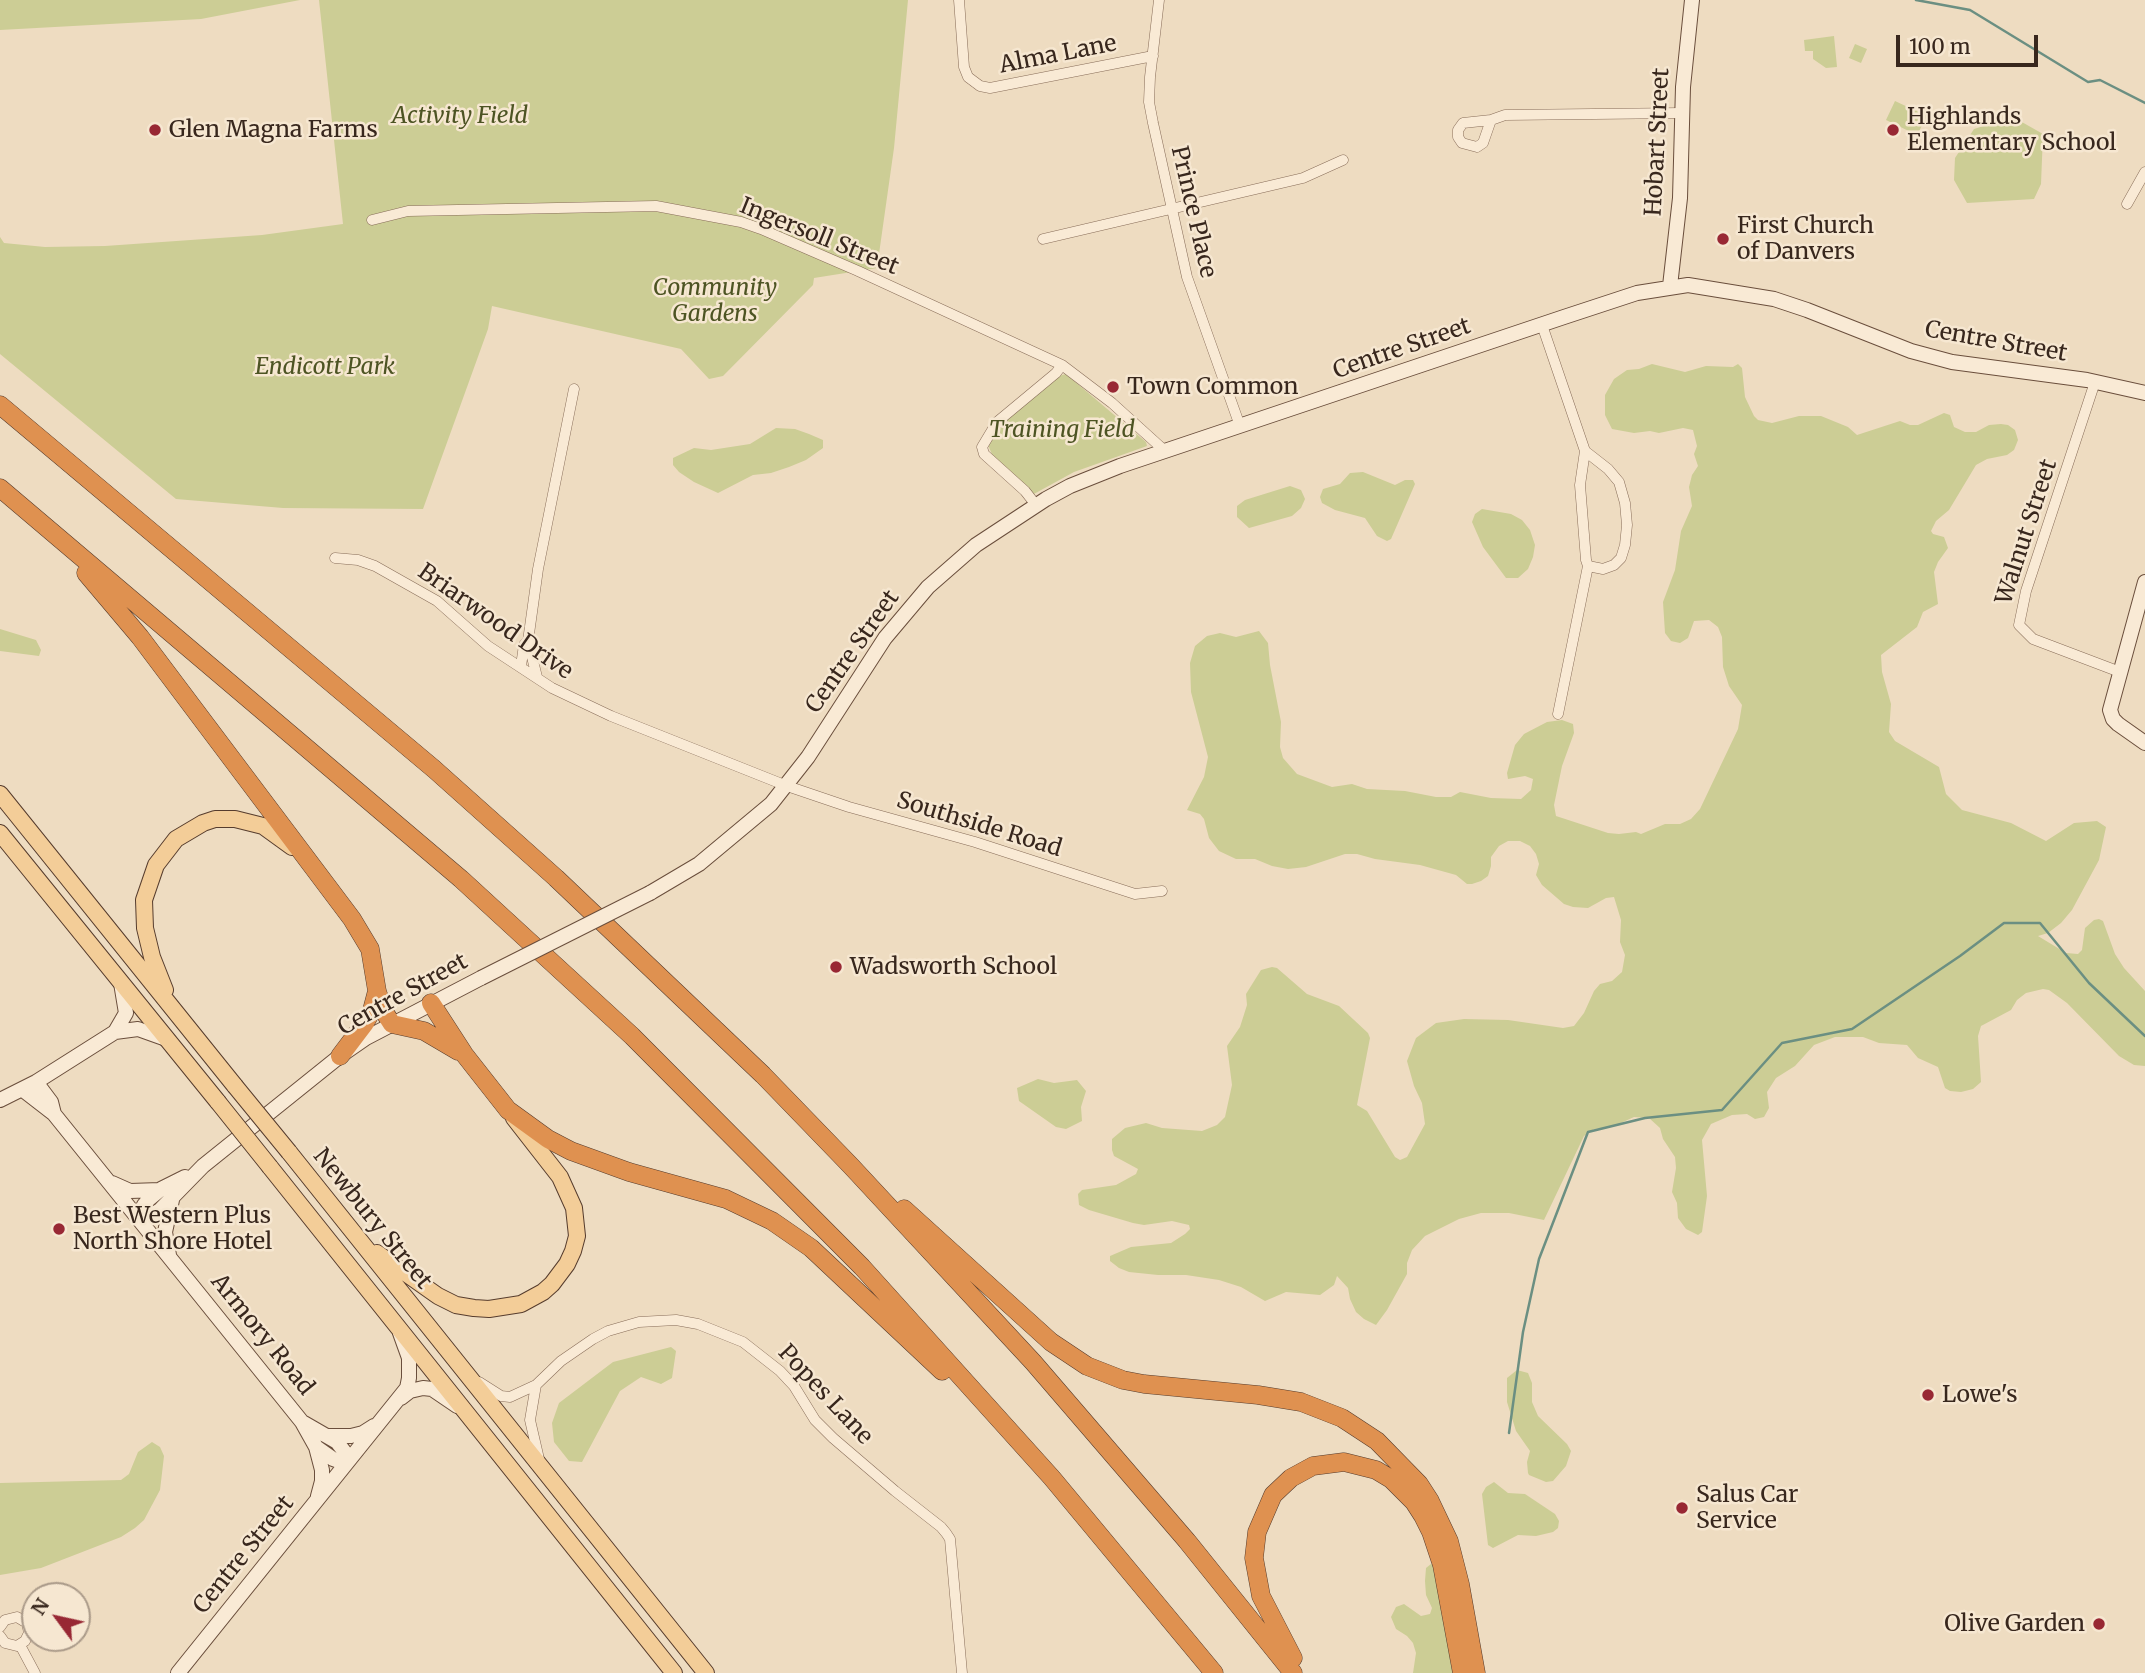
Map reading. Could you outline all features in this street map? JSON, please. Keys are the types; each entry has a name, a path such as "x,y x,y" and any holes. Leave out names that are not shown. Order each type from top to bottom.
{"highway":[{"path":"0,405 366,711 546,869 753,1065 851,1166 1074,1409 1187,1541 1293,1673"},
{"path":"0,488 461,878 632,1036 862,1267 1025,1447 1214,1673"},
{"path":"35,518 119,610 352,919 368,944 374,962 376,991 372,1010 340,1056"},
{"path":"376,991 392,1024 424,1031 464,1055"},
{"path":"431,1003 464,1055 508,1110 548,1139 571,1151 629,1172 726,1199 751,1209 790,1232 811,1248 1025,1447"},
{"path":"851,1166 929,1230 1051,1342 1087,1366 1123,1380 1144,1384 1301,1402 1342,1418 1377,1441 1419,1484 1449,1542 1460,1584 1476,1673"},
{"path":"1302,1673 1266,1610 1261,1596 1254,1559 1257,1532 1273,1495 1290,1478 1314,1466 1344,1462 1376,1470 1391,1479 1414,1502 1423,1516 1442,1565 1462,1673"}],"main road":[{"name":"Hobart Street","path":"1670,286 1680,198 1682,113 1692,0"},
{"name":"Centre Street","path":"138,1218 152,1215 167,1194 340,1056 431,1003 650,893 718,850 771,804 787,786 886,638 928,587 961,558 1036,505 1082,481 1637,293 1670,286 1688,285 1774,299 1911,351 1952,362 2095,382 2145,393"},
{"path":"2145,582 2110,713 2118,724 2145,743"},
{"name":"Newbury Street","path":"0,794 706,1673"},
{"path":"171,1006 152,957 145,929 144,900 156,865 176,839 203,823 215,819 235,819 263,826 276,833 302,855"},
{"name":"Newbury Street","path":"0,833 674,1673"},
{"path":"115,1032 126,1013 121,983"},
{"path":"0,1100 30,1086 115,1032 138,1029 166,1039"},
{"path":"52,1108 54,1086 65,1065"},
{"name":"Armory Road","path":"30,1086 52,1108 302,1422 320,1458 322,1481 315,1503"},
{"path":"358,1239 416,1281 456,1305 481,1309 507,1307 521,1304 543,1292 560,1275 573,1251 577,1236 575,1208 560,1177 508,1110"},
{"path":"107,1180 130,1191 167,1194 164,1232 171,1259"},
{"name":"Centre Street","path":"178,1673 407,1388 410,1369 404,1343 395,1324"},
{"path":"397,1400 416,1389 432,1389 453,1402 472,1419"},
{"path":"328,1436 363,1433 383,1418"},
{"name":"Armory Road","path":"302,1422 328,1436 344,1449 348,1461"},
{"path":"316,1447 333,1459 348,1461"}],"street":[{"name":"Alma Lane","path":"959,0 964,68 968,77 980,86 990,88 1153,56"},
{"name":"Prince Place","path":"1159,0 1149,102 1194,298 1240,426"},
{"path":"1491,120 1505,115 1682,113"},
{"path":"1043,239 1303,178 1343,160"},
{"path":"2127,204 2145,172"},
{"name":"Ingersoll Street","path":"372,220 408,211 656,206 741,222 858,271 1062,365 1112,403 1165,451"},
{"path":"1542,325 1585,451 1580,485 1588,566 1558,714"},
{"path":"1036,505 1025,491 984,454 982,447 997,422 1062,365"},
{"name":"Walnut Street","path":"2095,382 2026,591 2019,625 2033,639 2120,671"},
{"path":"521,666 574,389"},
{"path":"1585,451 1608,469 1619,482 1627,525 1626,545 1621,558 1614,565 1603,569 1588,566"},
{"name":"Briarwood Drive","path":"335,558 358,560 375,566 437,601 488,646 577,701 787,786"},
{"path":"528,640 537,677"},
{"name":"Southside Road","path":"787,786 849,807 975,842 1135,894 1162,891"},
{"name":"Popes Lane","path":"467,1374 500,1395 510,1397 536,1385 577,1349 608,1331 639,1322 676,1320 698,1324 743,1342 780,1371 794,1386 815,1420 895,1491 941,1527 950,1539 962,1673"},
{"path":"536,1385 530,1420 542,1467"},
{"path":"0,1628 10,1617 23,1619 27,1623 29,1633 20,1645 8,1645 0,1636"},
{"path":"20,1645 34,1673"}],"green space":[{"path":"0,0 300,0 201,19 0,30"},
{"name":"Endicott Park","path":"319,0 908,0 894,148 877,268 814,278 813,285 723,376 709,379 681,349 492,306 488,329 423,509 283,508 176,499 0,354 0,237 4,243 45,247 105,246 262,235 343,224"},
{"path":"1834,36 1837,67 1826,68 1813,59 1813,51 1805,51 1804,40"},
{"path":"1855,44 1867,49 1861,63 1849,58"},
{"path":"1895,101 1927,116 1917,135 1886,120"},
{"path":"2013,117 2043,134 2041,184 2034,199 1967,203 1954,180 1955,158 1974,129"},
{"path":"1652,364 1685,372 1706,366 1733,367 1738,364 1742,368 1745,397 1754,416 1758,420 1772,423 1799,416 1821,416 1848,427 1857,435 1900,421 1918,425 1944,413 1950,415 1954,427 1965,432 1976,432 1989,425 2001,424 2015,430 2018,440 2014,450 1976,465 1949,510 1936,521 1931,531 1944,537 1948,548 1934,572 1938,604 1923,612 1917,627 1881,655 1882,672 1891,704 1889,732 1895,741 1939,767 1946,794 1962,810 2011,823 2046,841 2074,823 2097,821 2106,827 2099,860 2072,910 2048,933 2038,936 2066,953 2078,954 2082,950 2085,928 2094,920 2103,921 2115,954 2145,991 2145,1066 2134,1065 2119,1056 2067,1003 2049,990 2043,989 2026,993 2017,1000 2011,1010 1981,1026 1978,1036 1981,1082 1973,1089 1961,1092 1945,1088 1938,1067 1918,1058 1907,1045 1879,1043 1863,1037 1835,1037 1814,1045 1795,1066 1776,1078 1767,1092 1769,1108 1764,1117 1755,1119 1747,1114 1732,1115 1711,1124 1702,1140 1707,1196 1702,1232 1698,1235 1686,1229 1678,1218 1677,1203 1672,1192 1675,1157 1663,1139 1660,1128 1649,1118 1634,1117 1612,1127 1594,1129 1584,1136 1544,1220 1509,1213 1481,1213 1459,1219 1425,1236 1412,1250 1407,1263 1407,1274 1376,1325 1356,1312 1348,1288 1337,1276 1334,1285 1320,1295 1286,1292 1265,1301 1241,1287 1219,1280 1129,1272 1119,1268 1110,1261 1110,1256 1131,1247 1171,1243 1190,1229 1189,1225 1172,1221 1144,1225 1133,1223 1079,1205 1078,1194 1082,1190 1116,1185 1136,1174 1138,1169 1114,1156 1112,1150 1112,1139 1125,1128 1146,1123 1162,1128 1202,1131 1217,1125 1225,1117 1232,1085 1227,1046 1240,1027 1247,1005 1246,994 1261,970 1277,968 1307,994 1339,1006 1368,1033 1370,1038 1357,1105 1367,1111 1395,1157 1400,1160 1407,1157 1425,1124 1422,1103 1407,1061 1416,1038 1436,1023 1464,1019 1508,1020 1563,1028 1574,1026 1600,984 1612,981 1622,972 1625,955 1620,942 1621,920 1614,897 1606,898 1588,908 1564,904 1542,885 1536,875 1539,864 1536,854 1530,846 1520,841 1508,841 1499,846 1491,857 1488,876 1472,884 1467,884 1456,875 1420,865 1357,854 1345,854 1306,867 1288,869 1255,859 1236,859 1219,851 1209,838 1204,819 1200,814 1187,810 1204,777 1208,757 1191,692 1190,663 1195,646 1207,636 1220,633 1236,637 1259,631 1268,643 1281,722 1280,747 1283,758 1297,774 1332,787 1352,784 1367,789 1405,791 1436,797 1451,797 1460,792 1491,798 1521,799 1531,790 1533,779 1525,776 1508,779 1507,773 1515,745 1524,734 1547,722 1562,720 1573,724 1574,733 1562,766 1554,805 1556,816 1619,834 1641,834 1665,824 1680,824 1691,819 1700,809 1738,729 1742,705 1729,686 1723,667 1722,637 1718,627 1709,620 1694,621 1688,638 1680,643 1671,641 1665,633 1663,602 1675,570 1681,531 1692,506 1689,487 1698,466 1694,454 1697,446 1693,430 1683,428 1659,433 1634,433 1612,429 1605,415 1605,395 1614,379 1627,370"},
{"name":"Training Field","path":"1066,374 1146,442 1147,446 1074,472 1032,495 994,459 988,445 1000,424 1055,377"},
{"path":"776,428 795,429 809,434 823,440 823,448 806,460 771,473 753,475 718,493 694,482 673,465 673,458 694,448 711,450 750,444"},
{"path":"1363,472 1395,485 1405,480 1413,480 1415,484 1391,539 1387,541 1377,536 1365,518 1335,510 1322,503 1320,497 1323,489 1340,484 1350,473"},
{"path":"1290,486 1301,490 1305,499 1301,508 1292,516 1249,528 1237,517 1237,506 1245,500"},
{"path":"1482,509 1511,514 1522,520 1530,530 1535,545 1533,557 1528,569 1518,578 1506,578 1483,547 1472,522 1475,514"},
{"path":"0,629 36,640 41,650 39,656 0,651"},
{"path":"1038,1079 1054,1083 1077,1080 1086,1091 1081,1107 1082,1121 1066,1129 1056,1127 1019,1101 1017,1088"},
{"path":"671,1347 676,1351 672,1378 661,1384 641,1377 620,1391 582,1462 569,1461 554,1442 552,1423 559,1403 613,1362"},
{"path":"1517,1370 1528,1373 1532,1383 1532,1402 1538,1416 1571,1451 1566,1466 1553,1481 1546,1482 1528,1473 1530,1451 1516,1431 1507,1402 1507,1378"},
{"path":"152,1442 160,1447 164,1456 160,1490 144,1520 135,1528 121,1537 41,1568 0,1575 0,1483 121,1480 129,1474 138,1452"},
{"path":"1494,1482 1508,1493 1525,1494 1555,1514 1559,1521 1558,1528 1536,1536 1518,1535 1493,1548 1488,1545 1482,1494 1486,1487"},
{"path":"1434,1565 1453,1673 1413,1673 1416,1653 1413,1643 1396,1629 1391,1617 1396,1607 1404,1604 1421,1616 1430,1614 1432,1608 1426,1595 1425,1581 1426,1568"}],"waterway":[{"path":"1916,0 1970,10 2088,82 2100,80 2145,103"},
{"path":"1509,1433 1523,1332 1539,1259 1588,1132 1645,1118 1722,1110 1782,1043 1852,1029 2004,923 2040,923 2089,983 2145,1036"}],"place":[{"name":"Glen Magna Farms","path":"155,130"},
{"name":"Highlands Elementary School","path":"1893,130"},
{"name":"First Church of Danvers","path":"1723,239"},
{"name":"Town Common","path":"1113,387"},
{"name":"Wadsworth School","path":"836,967"},
{"name":"Best Western Plus North Shore Hotel","path":"59,1229"},
{"name":"Lowe's","path":"1928,1395"},
{"name":"Salus Car Service","path":"1682,1508"},
{"name":"Olive Garden","path":"2099,1624"}],"park label":[{"name":"Activity Field","path":"460,116"},
{"name":"Community Gardens","path":"715,301"}]}
